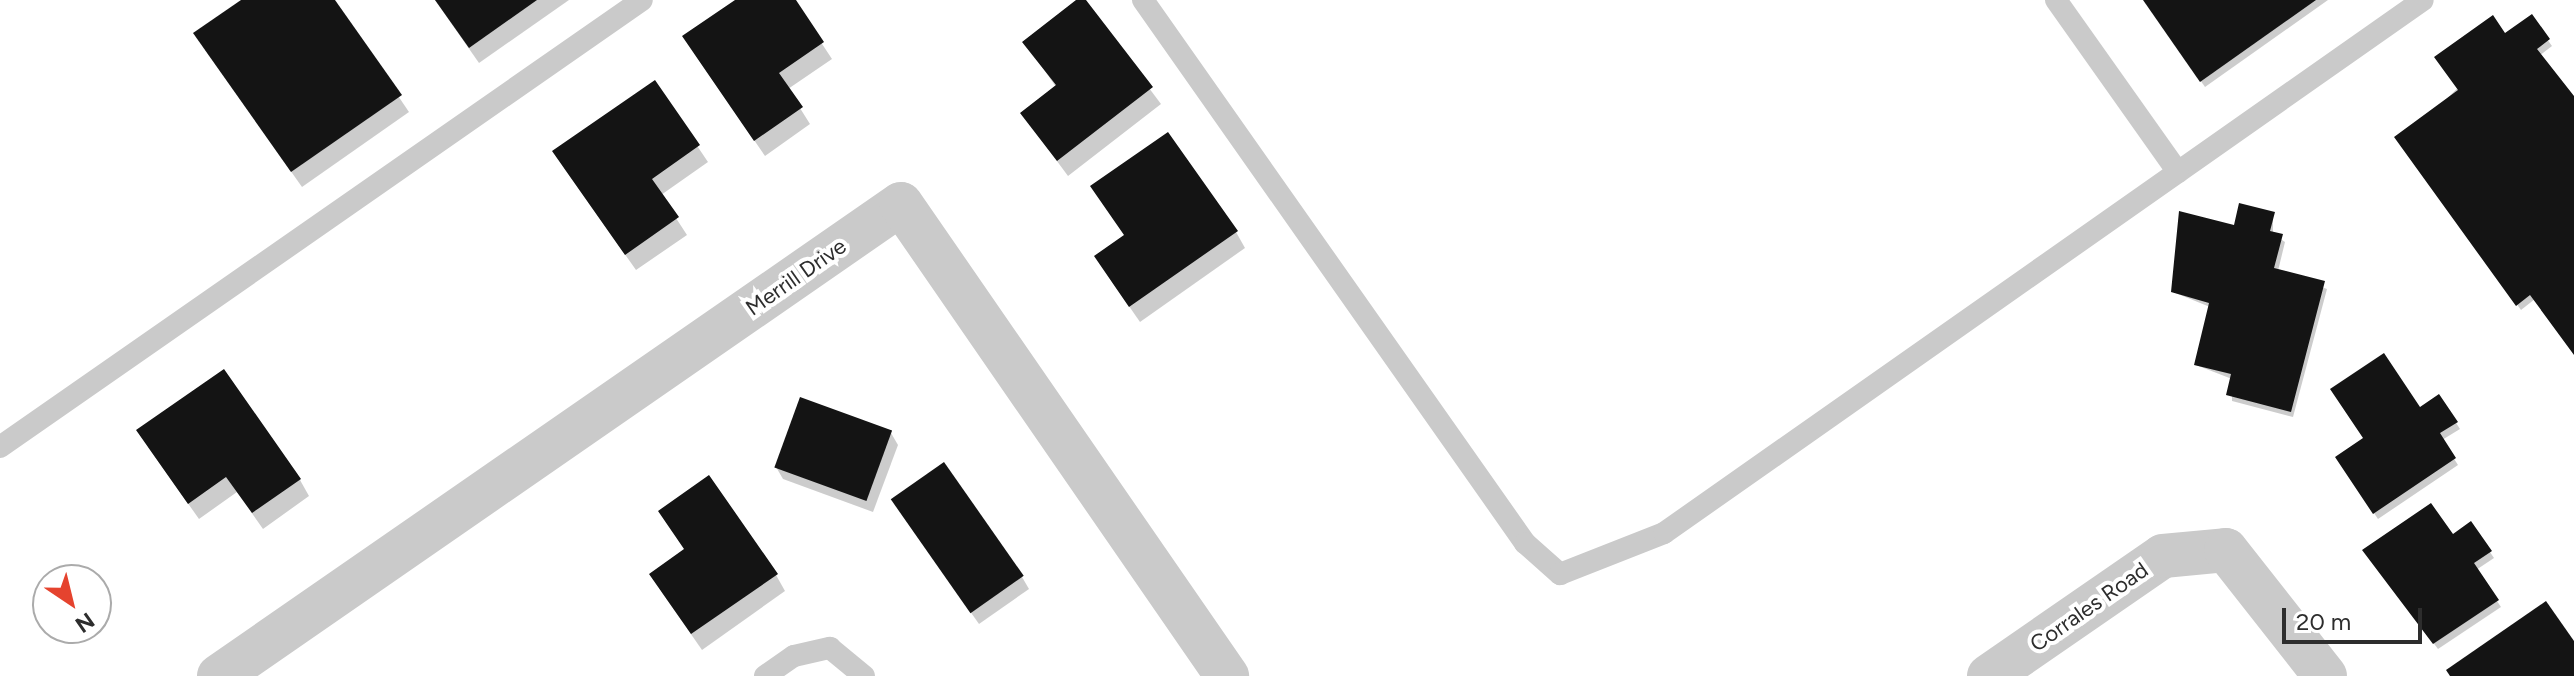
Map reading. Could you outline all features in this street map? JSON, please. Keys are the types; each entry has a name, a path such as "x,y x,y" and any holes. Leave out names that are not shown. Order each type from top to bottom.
{"street":[{"name":"Merrill Drive","path":"219,676 901,204 1227,676"},
{"name":"Corrales Road","path":"1989,676 2163,556 2226,550 2325,676"}],"lane":[{"path":"0,447 642,0"},
{"path":"1143,0 1525,543 1560,574 1664,533 2423,0"},
{"path":"2056,0 2178,172"},
{"path":"765,676 794,656 830,648 864,676"}],"building":[{"path":"241,0 335,0 402,95 291,172 193,33"},
{"path":"435,0 537,0 469,48"},
{"path":"735,0 796,0 824,42 779,73 803,107 754,141 682,36"},
{"path":"1076,0 1086,0 1153,87 1057,161 1020,113 1056,85 1022,42"},
{"path":"2143,0 2316,0 2200,82"},
{"path":"2532,14 2550,39 2537,49 2574,96 2574,355 2530,295 2516,306 2394,137 2458,90 2434,57 2493,15 2505,33"},
{"path":"655,80 700,145 652,179 679,217 625,255 552,151"},
{"path":"1168,132 1238,231 1129,307 1094,256 1124,235 1090,186"},
{"path":"2239,203 2275,212 2270,231 2283,234 2274,268 2325,281 2291,412 2226,395 2231,374 2194,365 2209,303 2171,292 2179,211 2234,225"},
{"path":"2384,353 2420,407 2439,394 2458,422 2440,433 2456,458 2373,514 2335,457 2363,438 2330,389"},
{"path":"224,369 301,479 252,513 226,477 188,504 136,430"},
{"path":"800,397 892,431 866,501 774,467"},
{"path":"944,462 1024,576 970,613 891,499"},
{"path":"709,475 778,574 691,634 649,574 684,549 658,511"},
{"path":"2431,503 2453,534 2471,521 2492,551 2474,563 2499,600 2433,644 2362,550"},
{"path":"2546,601 2574,641 2574,676 2450,676 2446,670"}]}
